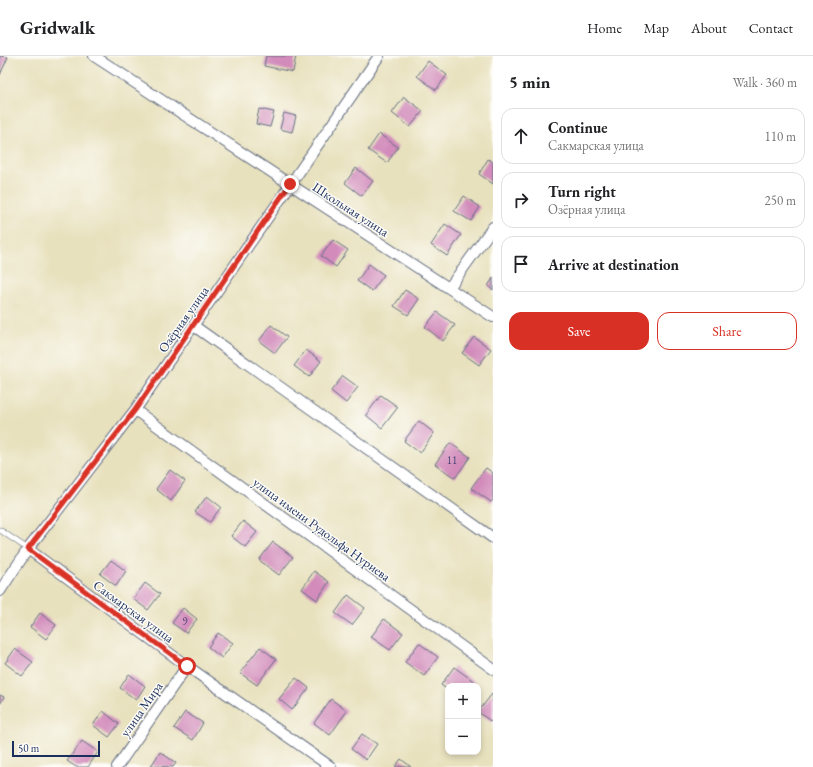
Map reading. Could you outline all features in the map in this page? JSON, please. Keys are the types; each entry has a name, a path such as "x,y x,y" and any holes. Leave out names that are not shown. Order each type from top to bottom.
{"street":[{"name":"Школьная улица","path":"94,56 493,317"},
{"name":"Озёрная улица","path":"0,591 28,549 135,410 378,56"},
{"path":"449,288 493,227"},
{"path":"194,326 493,538"},
{"name":"улица имени Рудольфа Нуриева","path":"135,410 493,669"},
{"name":"Сакмарская улица","path":"28,549 187,666 331,767"},
{"name":"улица Мира","path":"117,767 187,666"}],"lane":[{"name":"Сакмарская улица","path":"0,530 28,549"}],"building":[{"path":"0,56 8,57 0,75"},
{"path":"266,56 296,56 293,72 264,66"},
{"path":"428,61 447,75 436,90 417,76"},
{"path":"404,97 423,111 410,127 392,113"},
{"path":"259,109 274,112 270,127 256,124"},
{"path":"284,113 296,116 292,132 280,129"},
{"path":"379,134 398,147 387,163 368,150"},
{"path":"488,159 493,162 493,184 479,174"},
{"path":"356,168 373,181 362,196 345,183"},
{"path":"464,196 480,207 471,221 454,211"},
{"path":"445,224 461,235 447,256 431,245"},
{"path":"333,240 348,250 336,267 321,256"},
{"path":"369,264 384,275 372,291 357,281"},
{"path":"493,278 493,290 488,286"},
{"path":"405,290 419,299 408,315 394,306"},
{"path":"437,312 455,325 443,341 425,327"},
{"path":"271,325 287,337 275,353 259,341"},
{"path":"474,337 491,349 479,365 462,353"},
{"path":"306,350 321,361 309,377 294,366"},
{"path":"343,376 358,387 346,403 331,391"},
{"path":"381,395 398,407 382,428 366,415"},
{"path":"419,421 434,433 420,453 404,441"},
{"path":"450,443 470,457 455,478 435,464"},
{"path":"486,468 493,473 493,500 491,502 471,488"},
{"path":"170,470 185,481 171,501 156,489"},
{"path":"207,496 221,507 210,522 195,512"},
{"path":"243,521 257,532 245,547 231,536"},
{"path":"273,542 293,557 279,575 259,560"},
{"path":"111,560 126,571 116,586 100,574"},
{"path":"314,571 329,582 317,600 302,589"},
{"path":"145,583 160,594 148,610 133,599"},
{"path":"348,595 365,608 352,625 335,613"},
{"path":"183,608 197,619 186,633 172,623"},
{"path":"40,613 56,625 46,639 30,627"},
{"path":"384,619 403,633 390,650 371,637"},
{"path":"218,633 233,643 222,658 208,647"},
{"path":"419,643 438,657 424,676 405,662"},
{"path":"260,647 276,659 257,685 240,673"},
{"path":"15,649 33,662 22,676 5,663"},
{"path":"454,667 475,682 445,683 445,688 441,685"},
{"path":"129,674 145,686 136,700 120,688"},
{"path":"296,678 309,688 292,710 279,699"},
{"path":"492,694 493,723 481,714 481,708"},
{"path":"0,695 4,697 0,704"},
{"path":"331,699 347,711 330,735 314,723"},
{"path":"103,711 119,724 109,737 93,725"},
{"path":"185,712 203,723 193,740 174,728"},
{"path":"362,734 377,744 366,760 351,749"},
{"path":"82,741 98,752 88,767 76,767 67,761"},
{"path":"160,752 176,763 173,767 151,766"},
{"path":"401,759 411,767 395,767"}],"route":[{"path":"187,666 28,549 135,410 290,184"}]}
